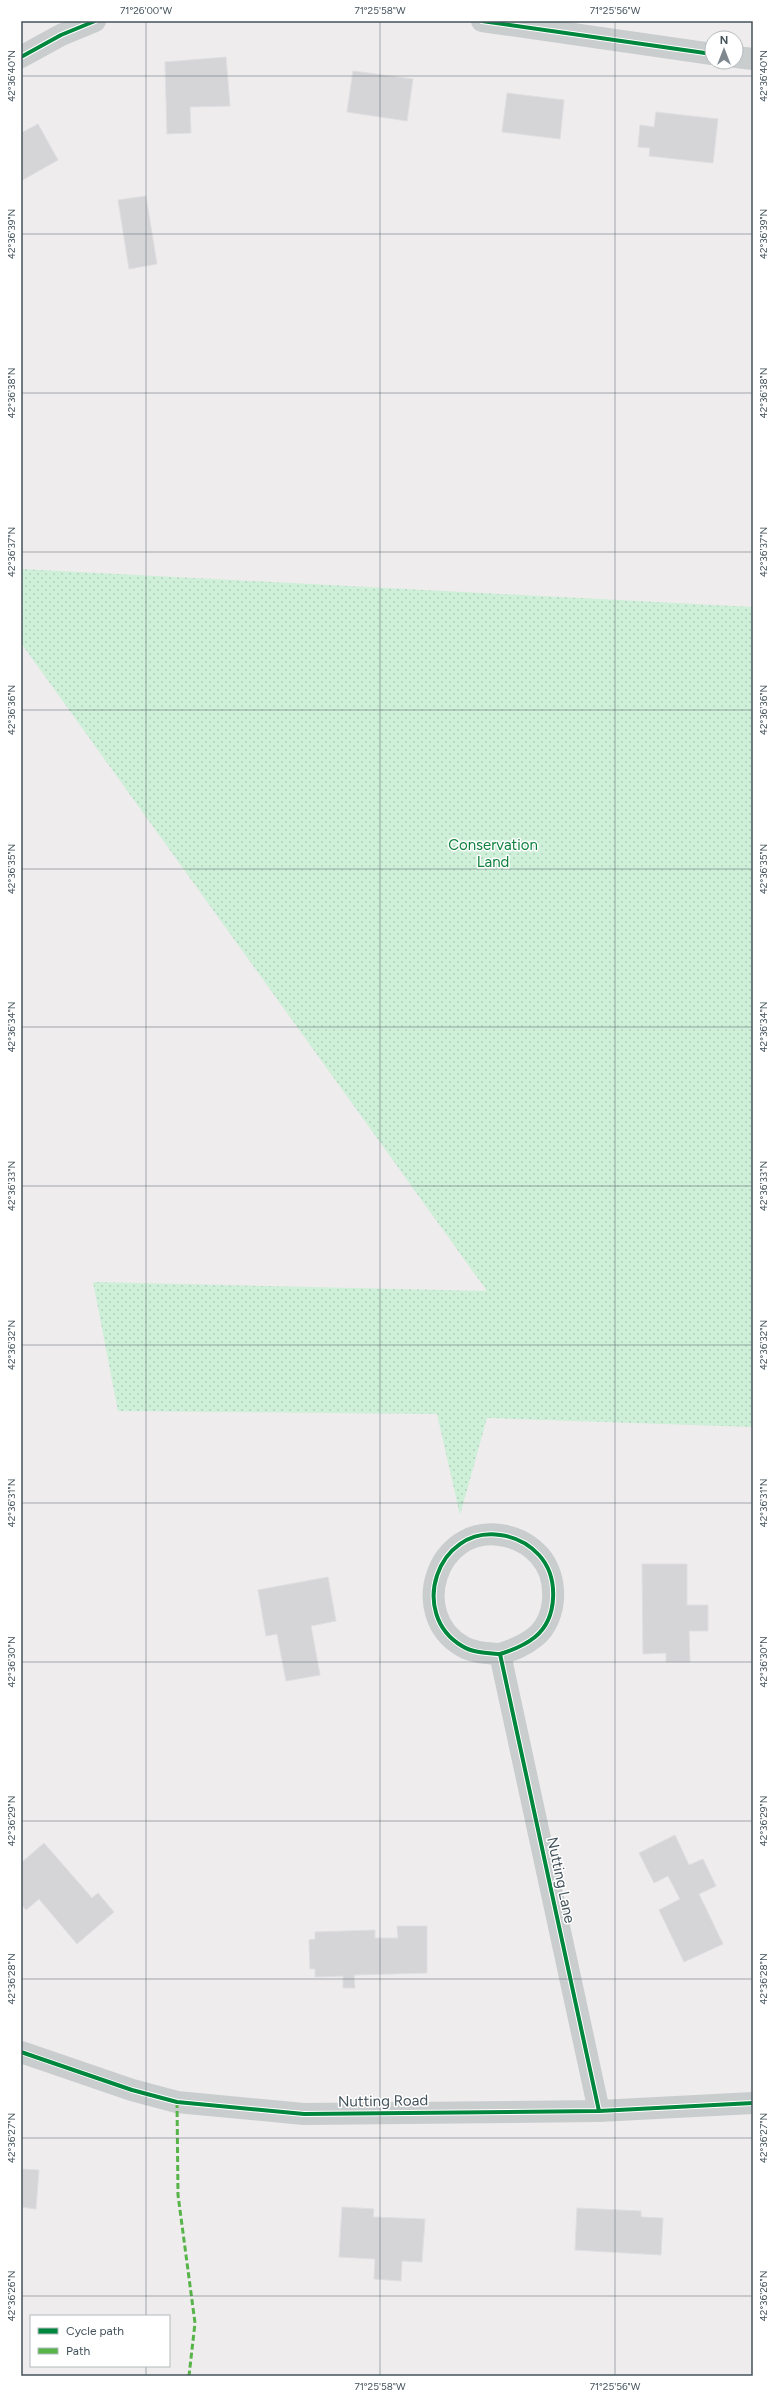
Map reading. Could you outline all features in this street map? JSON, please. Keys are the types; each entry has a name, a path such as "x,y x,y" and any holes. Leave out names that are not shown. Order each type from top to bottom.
{"street":[{"path":"21,57 61,35 95,21"},
{"path":"482,21 704,53"},
{"path":"492,1534 512,1536 530,1546 544,1561 552,1580 554,1600 548,1620 536,1636 520,1648 500,1654 480,1653 462,1646 447,1634 437,1617 433,1598 434,1579 442,1561 456,1546 473,1537 492,1534"},
{"name":"Nutting Lane","path":"500,1654 599,2111"},
{"name":"Nutting Road","path":"21,2052 132,2090 177,2102 304,2114 599,2111 753,2103"}],"green space":[{"name":"Conservation Land","path":"21,569 753,607 753,1427 487,1418 460,1515 437,1414 118,1411 93,1282 487,1291 21,643"}],"building":[{"path":"226,57 230,106 190,107 191,133 167,134 165,62"},
{"path":"353,71 413,79 407,121 347,112"},
{"path":"507,93 564,100 560,139 502,132"},
{"path":"656,112 718,119 713,163 649,156 650,148 638,147 640,125 654,127"},
{"path":"38,124 58,160 21,181 21,133"},
{"path":"146,196 157,264 129,269 118,200"},
{"path":"642,1564 687,1564 687,1605 708,1605 708,1631 689,1631 690,1662 666,1662 666,1653 643,1654"},
{"path":"328,1577 336,1621 311,1626 320,1675 286,1681 277,1634 266,1636 258,1590"},
{"path":"675,1835 689,1865 703,1859 716,1886 699,1894 723,1944 684,1962 659,1910 680,1899 668,1876 654,1883 639,1853"},
{"path":"44,1843 92,1898 98,1893 114,1912 77,1944 39,1899 26,1910 21,1904 21,1863"},
{"path":"397,1926 427,1926 427,1973 354,1975 355,1988 343,1988 343,1976 315,1977 315,1969 310,1969 309,1940 315,1939 315,1932 375,1930 375,1938 398,1938"},
{"path":"21,2169 39,2170 36,2209 21,2207"},
{"path":"342,2207 374,2209 373,2217 425,2219 422,2262 402,2261 401,2281 374,2279 375,2259 339,2257"},
{"path":"577,2208 641,2211 641,2217 663,2218 661,2255 575,2250"}],"marked path":[{"path":"177,2102 178,2195 195,2323 189,2376"}],"cycle path":[{"path":"21,57 61,35 95,21"},
{"path":"482,21 704,53"},
{"path":"500,1654 475,1651 462,1646 446,1632 436,1614 434,1594 437,1575 446,1558 460,1544 478,1536 506,1536 516,1539 531,1547 546,1564 553,1586 552,1609 543,1629 527,1643 500,1654 599,2111"},
{"path":"21,2052 132,2090 177,2102 304,2114 599,2111 753,2103"}]}
